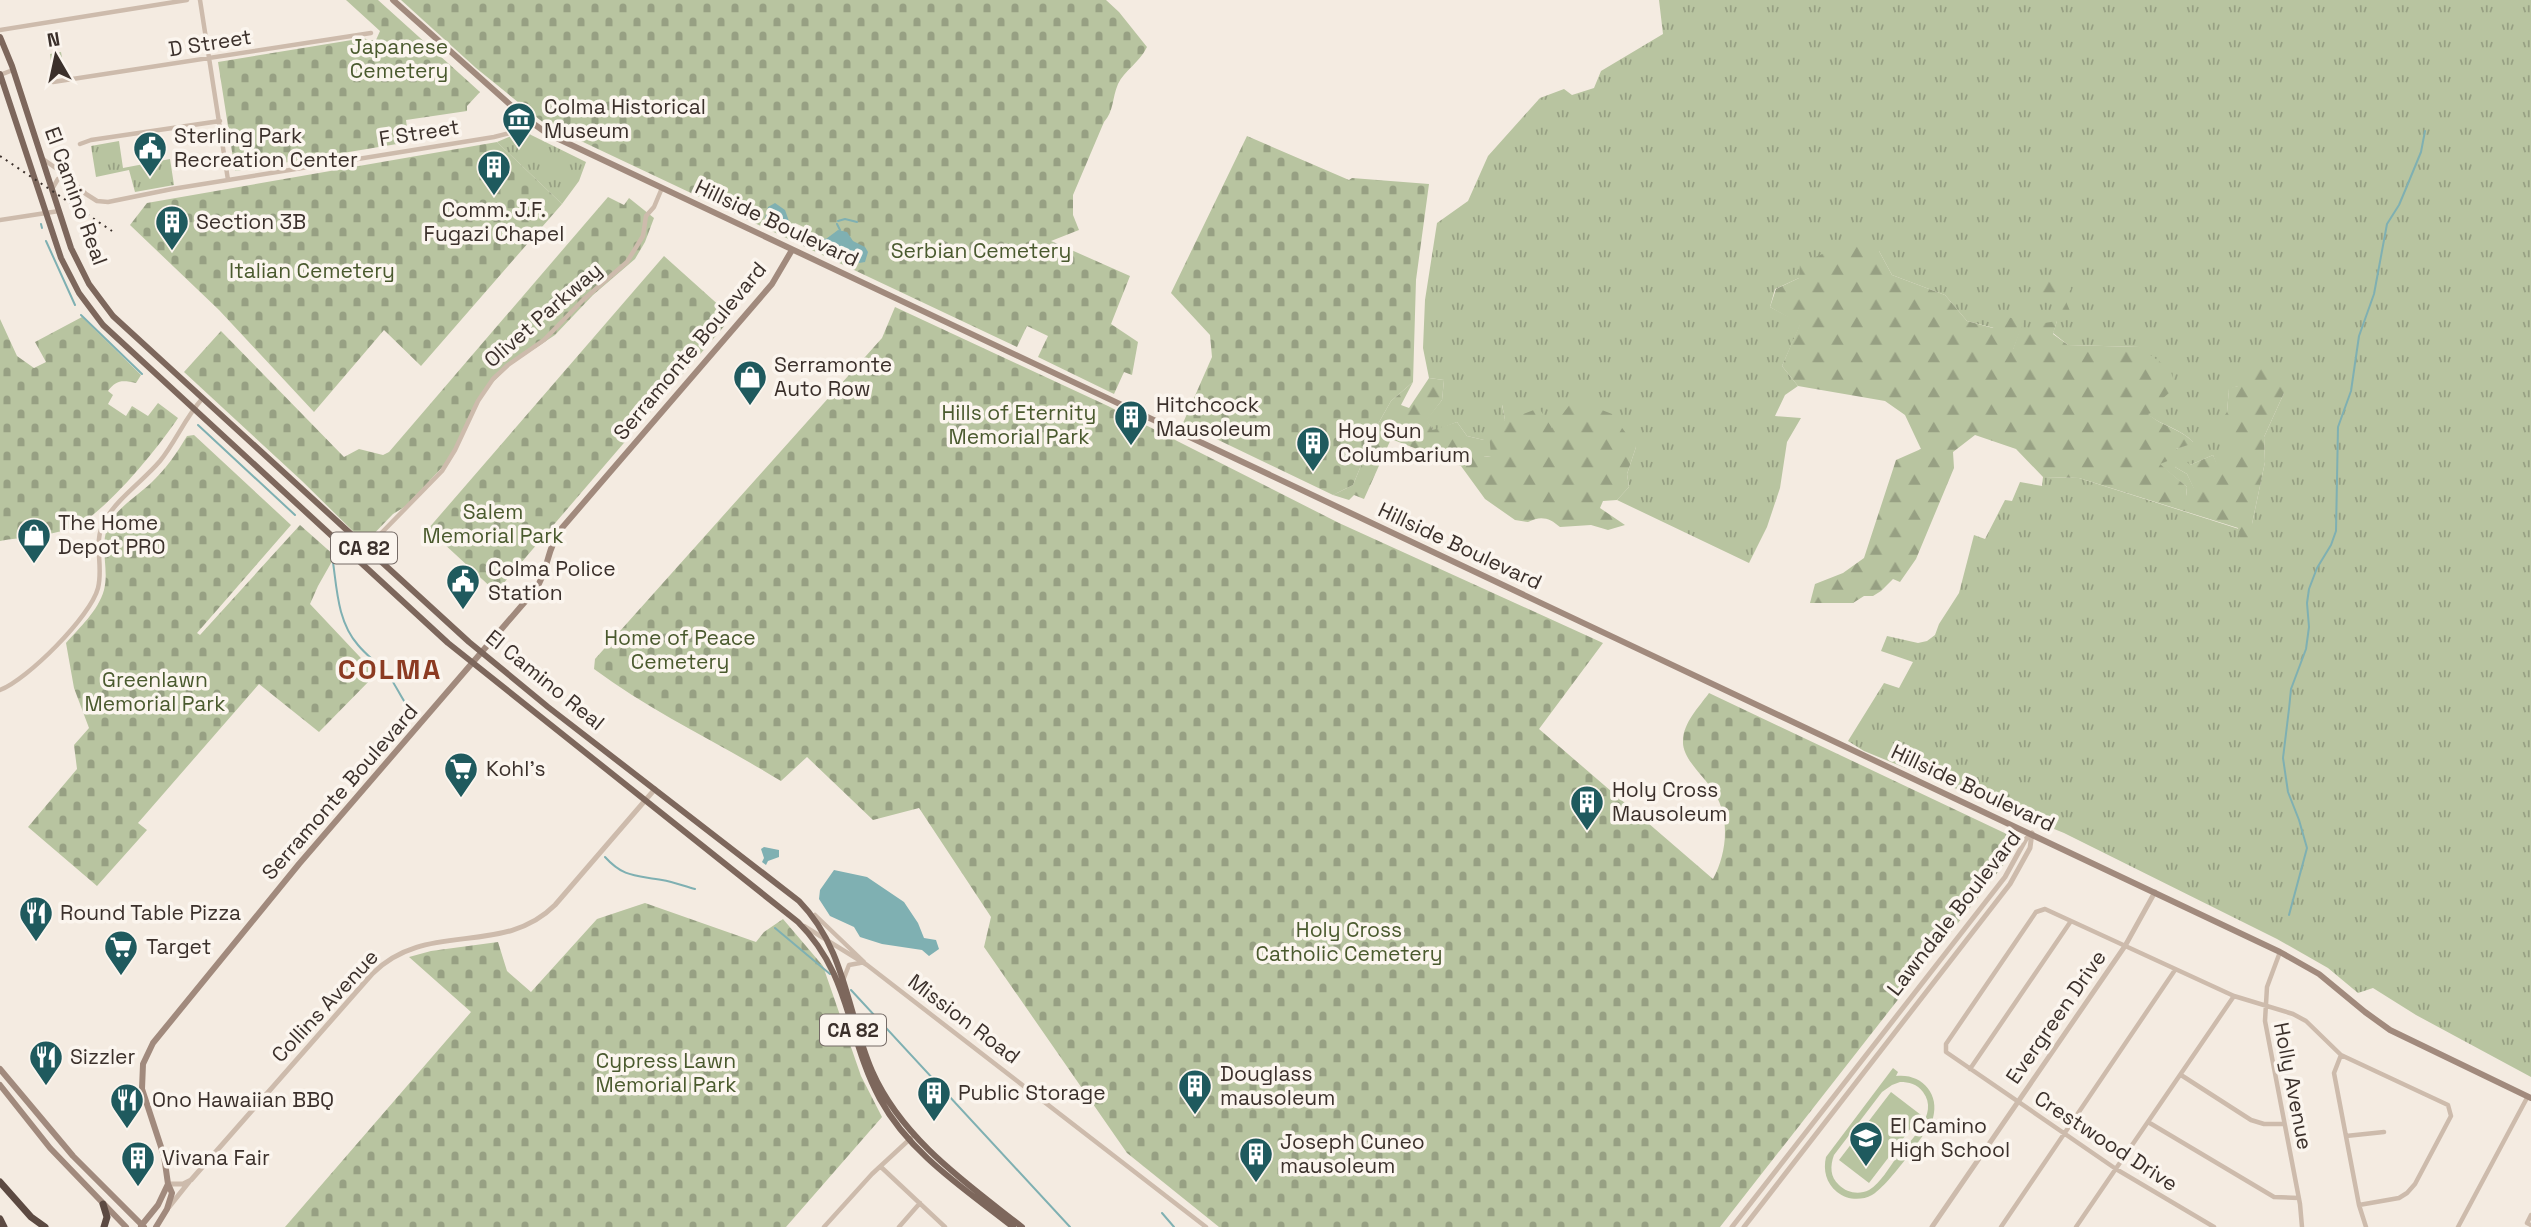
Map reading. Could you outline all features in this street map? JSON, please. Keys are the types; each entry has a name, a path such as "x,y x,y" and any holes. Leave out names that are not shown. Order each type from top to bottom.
{"highway":[{"path":"0,1185 33,1227"},
{"path":"0,1185 27,1214 45,1227"},
{"path":"103,1204 107,1217 104,1227"},
{"path":"0,1219 4,1227"}],"main road":[{"name":"Hillside Boulevard","path":"393,0 524,117 548,134 2280,952 2319,974 2390,1030 2529,1097"},
{"name":"El Camino Real","path":"0,37 76,259 102,303 125,328 202,399 482,653 803,905 829,943 844,978 873,1072 911,1138 1023,1227"},
{"name":"El Camino Real","path":"0,74 65,268 92,312 114,338 473,664 798,922 819,946 834,970 863,1062 890,1116 928,1160 1013,1227"},
{"name":"Serramonte Boulevard","path":"156,1227 167,1209 172,1193 168,1184 165,1159 142,1086 143,1065 153,1043 299,864 539,585 549,551 561,529 772,284 792,250"},
{"path":"0,1069 73,1156 142,1226 158,1205 168,1184"},
{"path":"0,1085 50,1147 126,1227"}],"street":[{"path":"0,30 187,0"},
{"path":"200,0 228,180"},
{"name":"D Street","path":"53,82 371,33"},
{"path":"0,74 13,70"},
{"name":"F Street","path":"42,159 86,194 103,202 494,137 510,133 524,117"},
{"path":"80,144 90,140 220,121"},
{"path":"52,189 58,178 71,180"},
{"name":"Olivet Parkway","path":"356,559 446,466 478,401 493,379 544,340 583,300 627,262 643,236 646,215 654,207 663,188"},
{"path":"0,220 59,211"},
{"path":"0,690 30,672 90,606 100,580 98,543 105,521 162,459 192,409 202,399"},
{"name":"Collins Avenue","path":"167,1209 387,960 419,945 503,933 537,920 555,905 655,789"},
{"name":"Lawndale Boulevard","path":"1732,1227 2005,877 2032,833"},
{"name":"Lawndale Boulevard","path":"1744,1227 2010,884 2030,848 2032,833"},
{"name":"Evergreen Drive","path":"1932,1227 2125,946 2155,892"},
{"name":"Mission Road","path":"803,905 867,965 1206,1227"},
{"name":"Crestwood Drive","path":"2071,921 2045,909 2036,912 1946,1044 1946,1052 2116,1169 2214,1227"},
{"path":"1970,1069 2071,921 2234,996 2293,1014 2306,1021 2341,1055 2448,1104 2452,1112 2415,1184 2399,1198 2359,1205"},
{"name":"Mission Road","path":"798,922 867,965"},
{"name":"Holly Avenue","path":"2280,952 2269,977 2264,1005 2265,1027 2299,1198 2302,1227"},
{"path":"844,978 845,969 850,964 867,965"},
{"path":"2001,1227 2175,970"},
{"path":"2076,1227 2234,996"},
{"path":"2341,1055 2334,1073 2359,1205 2366,1227"},
{"path":"2180,1075 2251,1120 2264,1124 2284,1124"},
{"path":"2458,1227 2529,1097"},
{"path":"2148,1122 2274,1197 2299,1198"},
{"path":"2346,1136 2384,1132"},
{"path":"824,1227 911,1138"},
{"path":"881,1167 945,1227"},
{"path":"168,1184 183,1184 191,1180"},
{"path":"899,1227 920,1203"},
{"path":"2531,1215 2527,1223 2531,1226"}],"green space":[{"name":"Japanese Cemetery","path":"346,0 378,0 480,92 467,106 467,111 406,120 409,142 235,171 218,62 364,38 376,40 380,31"},
{"name":"Serbian Cemetery","path":"401,0 1106,0 1147,47 1118,84 1110,113 1073,195 1073,215 1079,230 1051,241 1130,276 1111,324 1138,342 1132,375 1124,372 1114,394 1038,357 1048,336 1027,326 1017,347 545,124 476,68"},
{"path":"1659,0 2531,0 2531,1077 2416,1015 2373,988 2358,993 2328,968 2277,939 2064,833 1864,751 1848,741 1884,683 1899,688 1913,662 1881,651 1887,636 1918,643 1935,635 1959,593 1974,535 1985,539 2005,500 2012,501 2020,482 2042,486 2043,477 2079,478 2239,529 2252,524 2265,462 2264,437 2284,393 2238,386 2229,389 2227,412 2234,449 2217,466 2213,455 2190,465 2175,467 2187,474 2195,490 2186,497 2187,487 2159,464 2176,449 2193,442 2147,414 2139,347 2068,345 2053,333 2057,321 2012,352 2023,321 1994,328 1967,321 1945,295 1892,275 1879,251 1775,289 1770,307 1801,323 1782,366 1798,386 1785,395 1775,416 1801,418 1787,442 1780,488 1767,527 1749,563 1617,500 1629,487 1627,474 1636,447 1552,428 1502,405 1505,420 1491,456 1483,457 1484,440 1467,436 1457,422 1434,431 1426,420 1442,400 1444,380 1429,378 1423,348 1425,300 1437,223 1468,201 1488,156 1540,98 1564,89 1572,95 1594,88 1601,71 1663,34"},
{"path":"61,52 65,75 53,77 50,54"},
{"path":"523,131 586,162 579,181 562,204 497,142"},
{"path":"1247,136 1349,180 1352,178 1429,184 1416,280 1413,382 1391,401 1378,424 1353,485 1333,495 1183,423 1212,357 1210,335 1171,293"},
{"path":"119,141 123,168 170,159 174,185 135,192 129,170 96,177 91,146"},
{"name":"Italian Cemetery","path":"497,142 562,204 421,366 384,330 314,412 219,310 130,225 147,203"},
{"path":"608,197 624,205 629,198 654,218 635,259 593,295 555,335 510,365 482,393 449,460 406,506 393,514 365,543 184,372 221,331 344,457 359,449 383,455 389,452"},
{"path":"1849,242 1879,251 1892,275 1945,295 1967,321 1993,328 2003,316 2024,321 2013,350 2038,324 2057,321 2053,334 2068,345 2139,347 2170,369 2176,387 2162,399 2166,408 2148,414 2194,443 2176,449 2175,458 2160,464 2187,487 2186,496 2194,489 2187,474 2175,467 2186,461 2190,465 2213,455 2217,464 2220,452 2233,449 2218,425 2227,412 2229,388 2238,386 2236,367 2285,363 2284,393 2264,437 2265,462 2252,524 2257,542 2248,547 2240,541 2238,528 2079,478 2043,477 2016,449 1975,435 1953,452 1954,468 1916,559 1900,582 1893,579 1873,596 1864,596 1853,603 1810,603 1815,584 1843,573 1864,558 1896,460 1921,449 1905,415 1885,401 1798,386 1782,366 1800,324 1770,307 1776,289 1799,278 1800,264"},
{"name":"Salem Memorial Park","path":"664,256 732,317 496,592 428,529"},
{"path":"2041,275 2065,277 2071,289 2065,299 2072,316 2054,304 2036,300 2030,286"},
{"name":"Holy Cross Catholic Cemetery","path":"895,307 1108,406 1339,523 1603,643 1539,729 1713,879 1722,856 1724,820 1717,797 1689,759 1683,741 1689,722 1709,693 2013,837 2012,854 1720,1227 1219,1227 1127,1153 984,947 991,917 919,808 873,820 807,757 781,781 662,713 594,669 595,659 882,338"},
{"path":"82,317 141,375 136,383 123,381 114,385 108,391 113,395 108,404 126,416 132,406 148,416 158,403 178,418 128,481 82,522 69,529 44,535 0,541 0,319 17,356 34,368 46,362 35,342"},
{"path":"1429,378 1444,380 1442,400 1427,420 1433,430 1457,422 1467,436 1484,440 1484,457 1491,456 1489,432 1505,420 1502,404 1515,404 1523,414 1539,408 1552,428 1574,399 1612,414 1636,447 1627,474 1629,487 1617,500 1603,501 1600,508 1625,525 1608,530 1591,525 1560,527 1545,518 1528,522 1515,520 1485,499 1461,466 1391,439 1364,499 1354,495 1349,500 1333,495 1353,485 1378,424 1391,401 1413,382 1401,405 1409,408"},
{"name":"Greenlawn Memorial Park","path":"194,435 291,525 197,633 200,635 300,525 335,556 310,604 376,674 319,732 259,684 138,823 147,830 97,886 28,827 77,769 74,745 89,728 74,688 66,643 98,605 104,590 104,546 111,521 161,473 187,436"},
{"name":"Cypress Lawn Memorial Park","path":"645,903 756,942 764,932 783,919 823,966 861,1076 882,1117 786,1227 285,1227 471,1012 409,957 431,951 498,942 507,971 531,992 597,919"},
{"path":"1893,1068 1898,1072 1896,1076 1921,1081 1931,1093 1934,1109 1929,1125 1896,1172 1872,1195 1854,1199 1837,1192 1826,1176 1826,1157","holes":["1900,1082 1913,1084 1923,1092 1927,1100 1926,1118 1873,1187 1861,1192 1842,1188 1832,1175 1834,1155 1882,1092"]},
{"path":"1891,1092 1921,1115 1869,1183 1839,1160"}],"water":[{"path":"775,203 785,210 790,224 816,237 826,239 838,230 847,232 853,241 865,247 868,252 865,262 859,263 850,255 833,254 827,246 818,247 795,231 769,224 765,218 768,207"},
{"path":"764,847 779,850 779,857 768,861 766,865 762,862 764,858 761,849"},
{"path":"834,870 867,877 904,902 924,938 936,940 939,949 929,956 922,950 882,944 860,937 854,927 830,916 819,899 820,890"}],"pier":[{"path":"795,223 810,230 806,241 789,233"}],"waterway":[{"path":"2289,915 2307,848 2288,792 2283,758 2291,689 2306,649 2309,589 2336,531 2338,427 2351,391 2359,336 2374,294 2387,224 2399,205 2421,152 2425,131"},
{"path":"838,221 845,219 857,222"},
{"path":"41,224 42,228"},
{"path":"837,224 840,230"},
{"path":"46,241 75,305"},
{"path":"81,315 142,374"},
{"path":"198,425 295,515"},
{"path":"333,562 342,616 351,636 389,676 405,703 417,716"},
{"path":"605,857 625,872 695,889"},
{"path":"775,928 830,974"},
{"path":"851,990 1070,1227"},
{"path":"1162,1213 1174,1227"}],"railway":[{"path":"0,156 112,231"}],"place":[{"name":"Colma Historical Museum","path":"519,149"},
{"name":"Sterling Park Recreation Center","path":"150,178"},
{"name":"Comm. J.F. Fugazi Chapel","path":"494,197"},
{"name":"Section 3B","path":"172,252"},
{"name":"Serramonte Auto Row","path":"750,407"},
{"name":"Hitchcock Mausoleum","path":"1131,447"},
{"name":"Hoy Sun Columbarium","path":"1313,473"},
{"name":"The Home Depot PRO","path":"34,565"},
{"name":"Colma Police Station","path":"463,611"},
{"name":"Kohl's","path":"461,799"},
{"name":"Holy Cross Mausoleum","path":"1587,832"},
{"name":"Round Table Pizza","path":"36,943"},
{"name":"Target","path":"121,977"},
{"name":"Sizzler","path":"46,1087"},
{"name":"Douglass mausoleum","path":"1195,1116"},
{"name":"Public Storage","path":"934,1123"},
{"name":"Ono Hawaiian BBQ","path":"127,1130"},
{"name":"El Camino High School","path":"1866,1168"},
{"name":"Joseph Cuneo mausoleum","path":"1256,1184"},
{"name":"Vivana Fair","path":"138,1188"}],"district":[{"name":"COLMA","path":"390,669"}],"park label":[{"name":"Hills of Eternity Memorial Park","path":"1019,425"},
{"name":"Home of Peace Cemetery","path":"680,650"}]}
